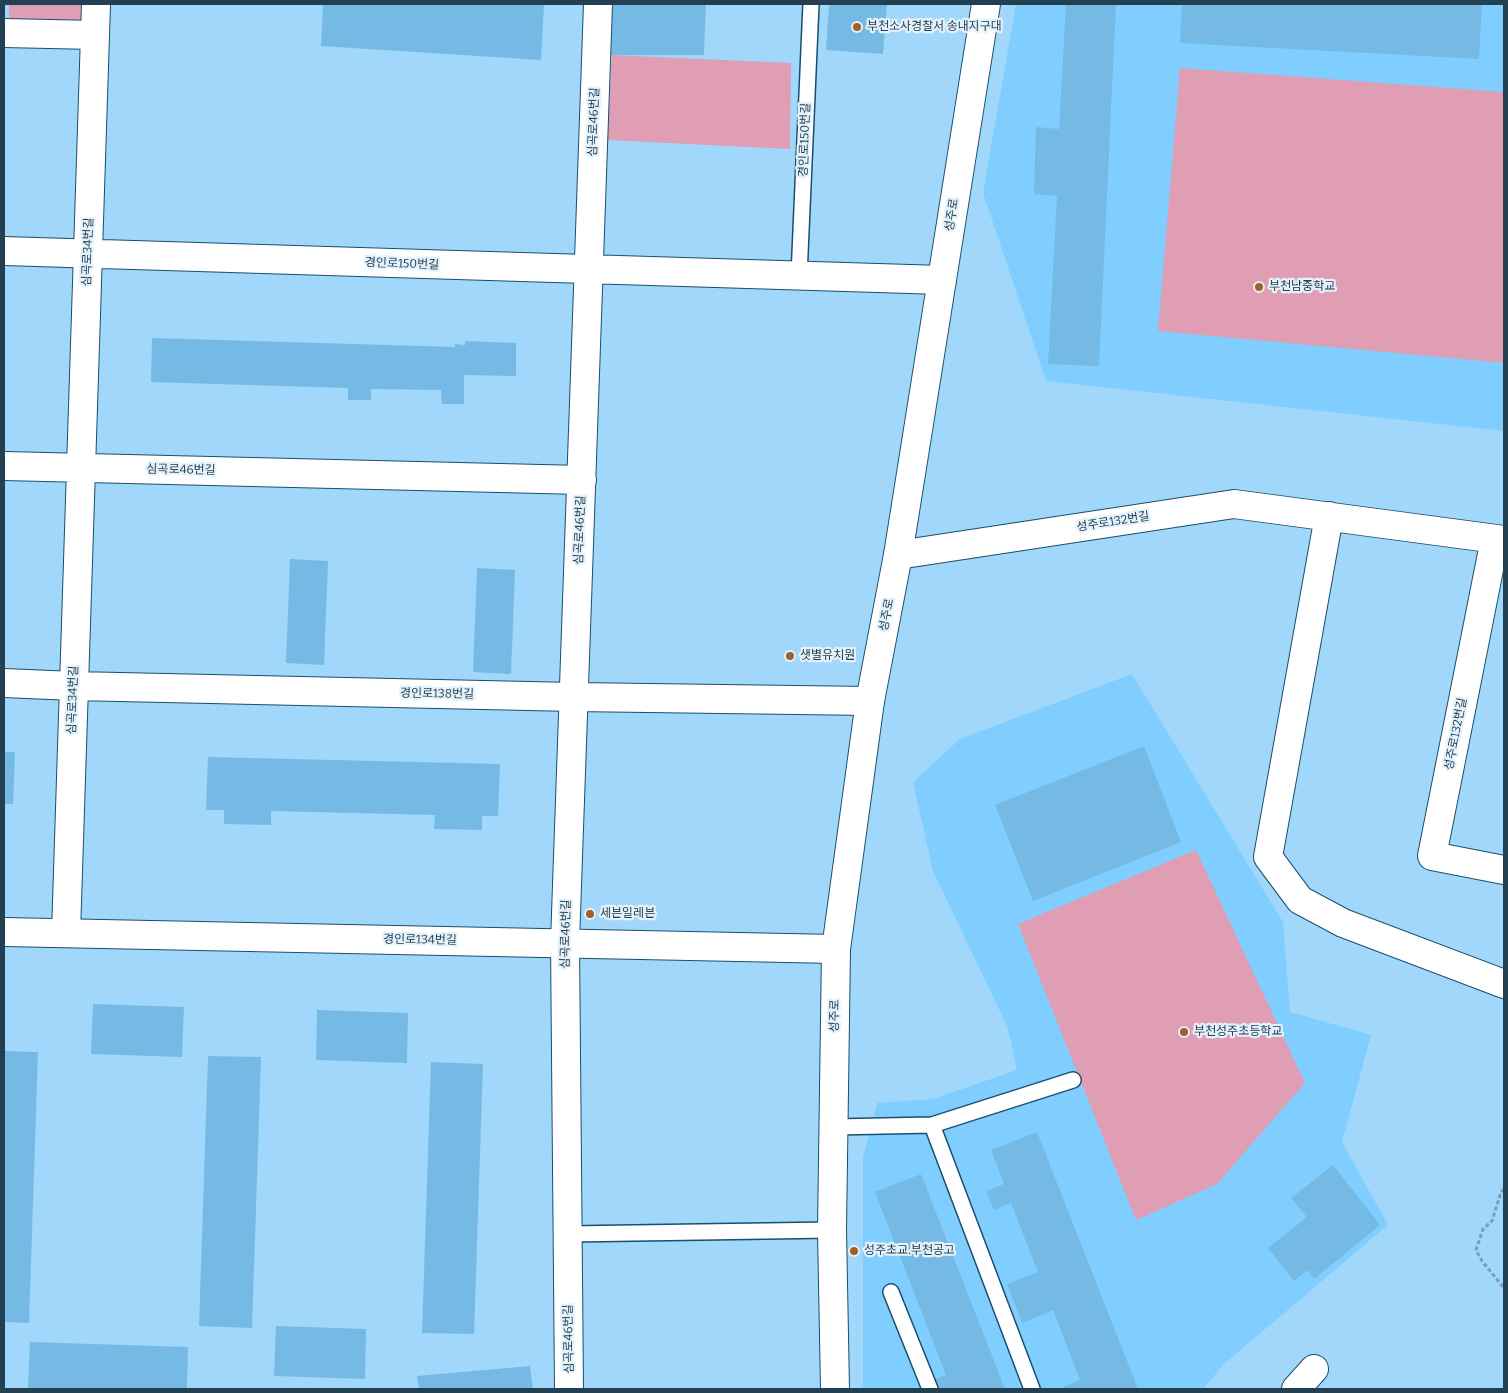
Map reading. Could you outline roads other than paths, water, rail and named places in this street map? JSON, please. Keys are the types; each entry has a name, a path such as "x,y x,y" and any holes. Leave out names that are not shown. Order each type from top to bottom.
{"street":[{"name":"심곡로34번길","path":"66,933 96,4"},
{"name":"심곡로46번길","path":"570,1389 565,942 598,4"},
{"name":"성주로","path":"833,1389 832,1230 836,948 870,701 898,555 986,4"},
{"path":"4,33 95,36"},
{"name":"경인로150번길","path":"4,251 942,280"},
{"path":"4,466 81,468"},
{"name":"심곡로46번길","path":"81,468 582,480"},
{"name":"성주로132번길","path":"898,555 1234,504 1500,540 1432,856 1504,870"},
{"path":"1329,516 1268,857 1300,900 1343,923 1504,984"},
{"name":"경인로138번길","path":"4,683 574,697 870,701"},
{"name":"경인로134번길","path":"4,932 836,948"},
{"path":"1296,1389 1314,1369"}],"lane":[{"name":"경인로150번길","path":"799,276 811,4"},
{"path":"834,1127 932,1125 1073,1080"},
{"path":"932,1125 1032,1389"},
{"path":"568,1234 832,1230"},
{"path":"890,1292 930,1389"}],"place":[{"name":"부천소사경찰서 송내지구대","path":"857,27"},
{"name":"부천남중학교","path":"1259,287"},
{"name":"샛별유치원","path":"790,656"},
{"name":"세븐일레븐","path":"590,914"},
{"name":"부천성주초등학교","path":"1184,1032"},
{"name":"성주초교.부천공고","path":"854,1251"}]}
